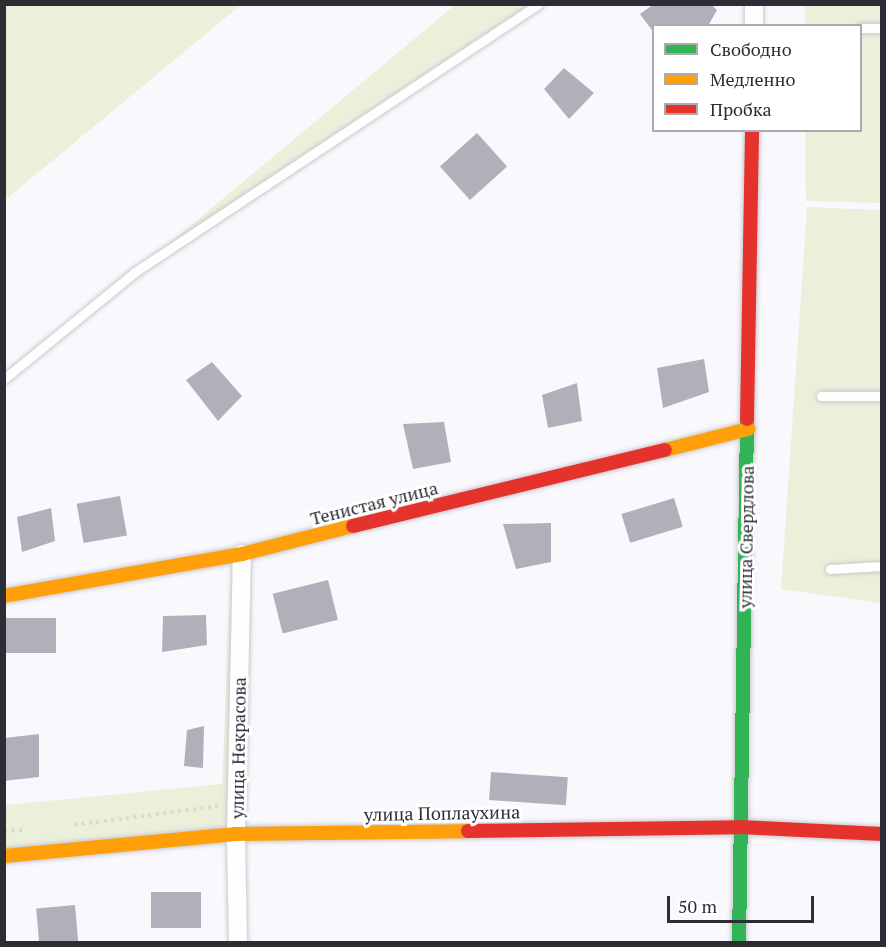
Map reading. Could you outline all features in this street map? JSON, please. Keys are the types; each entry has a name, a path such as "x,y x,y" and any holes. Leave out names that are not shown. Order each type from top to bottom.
{"street":[{"path":"753,24 754,4"},
{"name":"улица Свердлова","path":"739,942 752,132"},
{"name":"Тенистая улица","path":"4,596 242,554 748,429"},
{"name":"улица Некрасова","path":"238,942 236,834 242,554"},
{"name":"улица Поплаухина","path":"4,856 236,834 740,827 882,834"}],"lane":[{"path":"4,379 135,272 538,4"},
{"path":"862,28 882,28"},
{"path":"821,396 882,396"},
{"path":"830,569 882,566"}],"path":[{"path":"68,826 219,806"},
{"path":"4,831 26,829"}],"green space":[{"path":"5,4 241,4 241,5 5,200"},
{"path":"455,5 538,5 135,272"},
{"path":"805,5 881,5 881,203 806,201 805,132 862,132 862,24 805,24"},
{"path":"807,207 881,210 881,603 781,589"},
{"path":"242,554 236,834 5,856 5,805 222,784 230,592"}],"building":[{"path":"654,4 711,4 717,10 709,24 652,24 652,30 640,14"},
{"path":"564,68 594,93 569,119 544,89"},
{"path":"477,133 507,166 470,200 440,166"},
{"path":"704,359 709,392 663,408 657,368"},
{"path":"212,362 242,396 218,421 186,380"},
{"path":"577,383 582,421 548,428 542,395"},
{"path":"444,422 451,462 413,469 403,424"},
{"path":"120,496 127,535 84,543 77,504"},
{"path":"674,498 683,527 630,543 621,514"},
{"path":"51,508 55,541 22,552 17,517"},
{"path":"551,523 551,562 516,569 503,524"},
{"path":"328,580 338,620 283,634 273,594"},
{"path":"206,615 207,645 162,652 163,616"},
{"path":"5,618 56,618 56,653 5,653"},
{"path":"204,726 203,768 184,766 187,730"},
{"path":"39,734 39,777 4,781 4,738"},
{"path":"491,772 568,777 566,805 489,800"},
{"path":"151,892 201,892 201,928 151,928"},
{"path":"75,905 78,942 39,942 36,908"}],"traffic: fast":[{"path":"739,942 747,419"}],"traffic: slow":[{"path":"665,450 748,429"},
{"path":"4,596 242,554 353,526"},
{"path":"4,856 236,834 468,831"}],"traffic: jam":[{"path":"747,419 752,132"},
{"path":"353,526 665,450"},
{"path":"468,831 740,827 882,834"}]}
